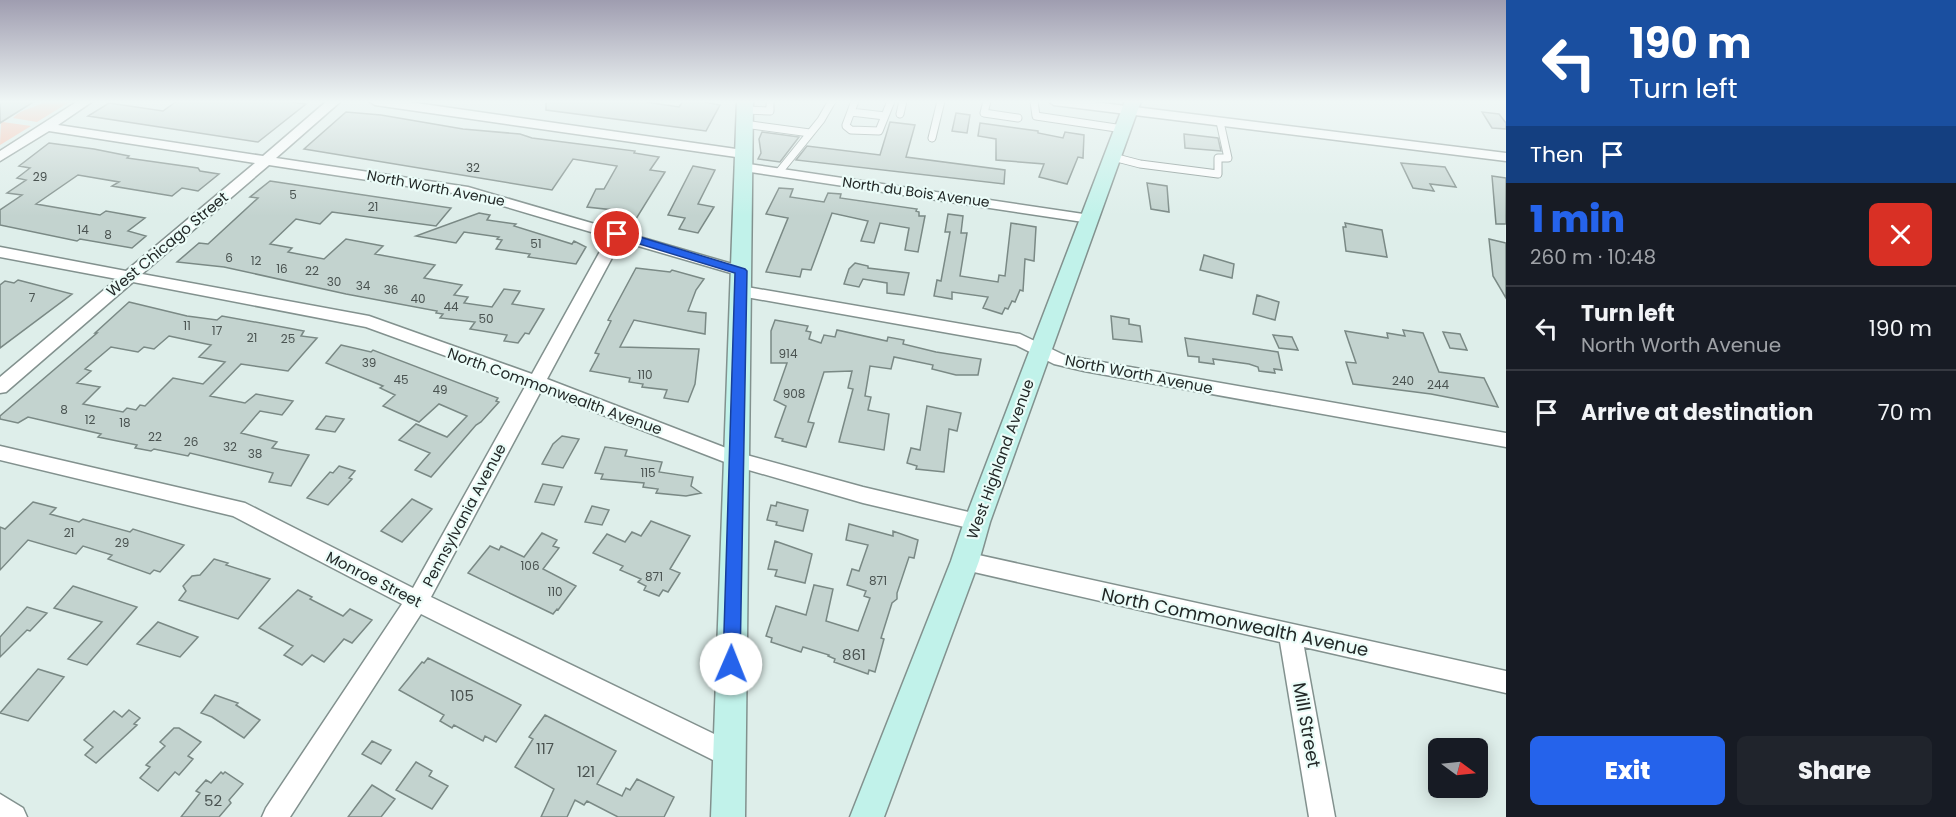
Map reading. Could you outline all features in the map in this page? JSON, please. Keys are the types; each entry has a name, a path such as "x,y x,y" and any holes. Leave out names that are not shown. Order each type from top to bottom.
{"main road":[{"path":"728,817 743,139"},
{"name":"West Highland Avenue","path":"867,817 1119,139"}],"street":[{"path":"0,157 27,139"},
{"name":"North Worth Avenue","path":"127,139 475,193 617,234 741,281 1020,340 1060,360 1506,440"},
{"name":"West Chicago Street","path":"0,387 291,139"},
{"name":"North du Bois Avenue","path":"609,139 743,161 779,172 1090,219"},
{"path":"1360,139 1506,157"},
{"name":"Pennsylvania Avenue","path":"275,817 417,601 617,234"},
{"name":"North Commonwealth Avenue","path":"0,252 369,322 608,408 735,459 863,495 976,522"},
{"name":"Monroe Street","path":"0,453 226,505 730,755"},
{"name":"North Commonwealth Avenue","path":"964,561 1506,682"},
{"name":"Mill Street","path":"1290,633 1323,817"},
{"path":"0,807 14,817"}],"lane":[{"path":"779,172 795,150 807,139"},
{"path":"1113,157 1140,164 1218,174 1218,158 1228,158 1224,139"}],"shaded area":[{"path":"0,139 10,139 0,145"}],"building":[{"path":"239,139 262,139 258,142"},
{"path":"315,139 541,139 635,151 634,153 659,157 650,170 665,172 636,219 622,216 623,211 587,207 596,189 604,189 617,166 573,159 552,190 304,149"},
{"path":"759,139 797,139 780,162 758,159 761,153"},
{"path":"885,139 911,139 906,157 1005,170 1004,184 796,160 807,146 880,155"},
{"path":"996,139 1084,139 1083,158 1078,157 1067,184 1039,177 1044,164 996,160"},
{"path":"1184,139 1218,139 1221,151 1185,148"},
{"path":"49,143 94,149 129,156 127,158 198,168 200,171 219,174 198,191 182,188 172,196 112,186 119,182 78,175 36,204 100,215 106,211 145,218 128,231 146,236 132,248 80,239 77,241 0,225 0,210 22,195 7,193 26,180 17,178 30,168 19,166"},
{"path":"1401,163 1445,167 1456,187 1430,184 1434,191 1413,188"},
{"path":"693,166 715,170 698,204 714,207 698,233 679,229 685,218 668,215"},
{"path":"1492,176 1506,178 1506,224 1496,224"},
{"path":"270,181 451,208 436,226 332,212 320,224 296,219 270,244 292,248 288,252 324,259 346,239 383,246 375,254 435,265 424,278 462,285 454,295 468,297 464,303 492,307 504,289 520,291 512,304 544,309 529,334 525,333 518,343 504,341 507,335 470,329 475,322 440,318 443,314 436,313 437,311 224,267 177,262 199,243 208,244 258,198 250,197"},
{"path":"1147,183 1167,186 1169,212 1151,209"},
{"path":"779,188 793,189 790,197 824,202 828,193 841,194 840,198 917,209 919,216 925,216 918,252 905,250 909,228 880,223 874,243 861,241 868,221 832,213 811,270 802,269 800,277 766,272 788,218 766,214"},
{"path":"479,213 490,215 487,220 516,224 514,226 572,244 574,241 586,247 576,264 528,257 530,254 496,249 502,240 497,239 499,237 464,232 456,243 416,236"},
{"path":"948,214 963,216 961,233 967,233 960,276 998,282 999,275 1005,276 1011,223 1036,227 1034,261 1025,259 1023,291 1020,290 1015,302 1012,301 1002,314 983,308 988,297 952,292 952,299 934,296 937,280 941,281 950,232 945,232"},
{"path":"1345,223 1382,230 1387,257 1346,251 1343,227 1346,227"},
{"path":"1489,239 1506,243 1506,298 1493,276"},
{"path":"1204,255 1234,264 1232,278 1200,270"},
{"path":"855,263 868,266 868,268 909,273 904,295 887,293 887,283 863,279 859,287 844,284 849,269"},
{"path":"636,268 670,272 672,270 704,279 696,290 688,311 706,313 705,334 634,320 620,347 699,349 695,384 688,402 664,398 667,390 642,387 643,384 629,382 630,378 590,371 599,354 595,353 611,321 608,320"},
{"path":"18,280 72,294 0,348 0,285 5,281 14,283"},
{"path":"1257,295 1279,302 1275,320 1253,314"},
{"path":"129,302 187,316 217,320 222,316 304,331 301,336 317,338 288,371 241,364 210,396 245,403 256,394 293,401 282,415 260,411 241,433 277,442 272,448 309,455 291,486 269,482 273,473 190,453 188,456 154,449 151,451 135,448 137,445 98,437 101,434 28,417 18,423 0,419 0,416 97,333 95,333","holes":["169,336 211,345 199,357 225,362 203,384 173,378 145,406 140,405 136,410 127,408 123,412 83,404 100,387 77,383 91,371 85,369 111,347 138,352 144,347 154,349"]},
{"path":"1111,316 1129,319 1129,324 1140,326 1142,342 1113,339"},
{"path":"775,320 808,326 806,331 811,332 809,339 821,343 824,335 835,337 837,330 887,341 888,337 904,340 903,344 981,359 978,375 956,375 932,369 933,365 894,357 891,369 870,366 865,396 871,397 868,410 889,414 884,450 839,442 853,389 848,388 852,371 824,372 808,422 814,423 806,447 782,441 783,439 775,437 786,406 774,400 787,363 771,363 771,331"},
{"path":"1403,330 1423,333 1439,372 1484,378 1498,407 1431,394 1353,384 1346,362 1356,363 1345,331 1388,338 1387,333 1405,336"},
{"path":"1443,332 1460,334 1467,350 1450,348"},
{"path":"1273,335 1292,337 1298,350 1279,348"},
{"path":"1185,338 1278,352 1282,370 1274,369 1275,373 1259,371 1258,367 1249,364 1213,359 1214,364 1199,362 1199,357 1188,356"},
{"path":"341,345 371,352 373,350 498,398 496,401 499,402 431,477 415,470 430,453 399,440 416,424 447,437 467,416 439,404 419,422 383,406 395,395 380,388 383,386 326,363"},
{"path":"927,406 961,413 957,431 949,429 944,472 916,469 917,466 907,463 911,448 920,450"},
{"path":"326,416 344,419 335,432 316,429"},
{"path":"562,436 579,439 563,468 542,464 553,444"},
{"path":"605,447 627,450 625,456 662,462 659,472 693,477 691,486 701,493 686,496 656,493 658,489 643,487 644,483 601,479 603,474 595,473"},
{"path":"339,466 355,471 349,478 352,479 328,505 307,498 330,472 333,473"},
{"path":"543,484 562,487 554,505 535,502"},
{"path":"412,499 432,509 402,542 381,531"},
{"path":"33,502 56,508 50,514 79,522 83,519 130,532 133,529 184,545 160,572 154,570 150,574 108,559 112,555 83,546 76,554 28,540 0,570 0,527 5,529"},
{"path":"777,502 808,510 803,531 776,525 777,522 767,520 771,505 776,506"},
{"path":"592,506 609,510 602,525 585,522"},
{"path":"651,521 690,536 670,569 680,573 668,592 663,590 659,596 644,590 646,586 638,582 641,579 620,570 623,566 593,553 607,534 625,542 632,532 641,536"},
{"path":"849,524 893,536 893,531 918,540 914,558 909,557 897,599 892,603 881,638 884,639 875,672 869,670 868,674 834,662 835,659 829,655 803,647 801,652 771,642 772,638 766,636 776,606 806,615 814,585 833,589 826,621 858,631 870,598 864,596 866,591 847,585 852,569 859,571 868,545 846,540"},
{"path":"542,533 557,540 553,546 559,548 543,569 576,586 553,614 468,573 490,546 499,550 501,546 524,557"},
{"path":"775,541 812,554 805,583 775,576 777,570 768,569"},
{"path":"214,559 270,579 238,619 179,600 186,591 183,586 192,576 200,575"},
{"path":"73,586 137,607 87,665 68,659 102,622 54,608"},
{"path":"298,590 343,616 350,609 372,620 352,643 344,639 324,662 312,655 302,665 284,655 293,646 259,628"},
{"path":"27,607 47,613 0,657 0,637"},
{"path":"158,622 198,637 180,657 137,644"},
{"path":"428,658 521,705 496,742 485,736 483,741 454,725 452,728 440,721 444,715 399,690"},
{"path":"38,669 64,677 28,721 0,713"},
{"path":"215,695 238,703 236,705 260,720 244,738 212,717 201,713"},
{"path":"129,710 140,718 134,724 137,725 96,763 85,755 93,747 84,740 114,711 122,717"},
{"path":"545,715 616,751 597,784 622,796 626,788 630,790 637,779 674,797 664,817 618,817 587,801 584,805 575,800 567,817 541,817 554,789 515,767 533,739 529,737"},
{"path":"174,728 179,728 201,742 188,756 193,759 179,775 175,772 158,791 140,778 150,767 146,765 165,746 160,742"},
{"path":"372,741 391,750 381,764 362,754"},
{"path":"416,762 432,771 429,776 448,786 432,809 396,790"},
{"path":"221,772 223,774 225,772 243,784 229,800 231,803 219,817 181,817 200,793 196,791 206,780 211,783"},
{"path":"372,785 395,799 381,817 348,817"}],"route":[{"path":"617,234 741,271 731,664"}]}
